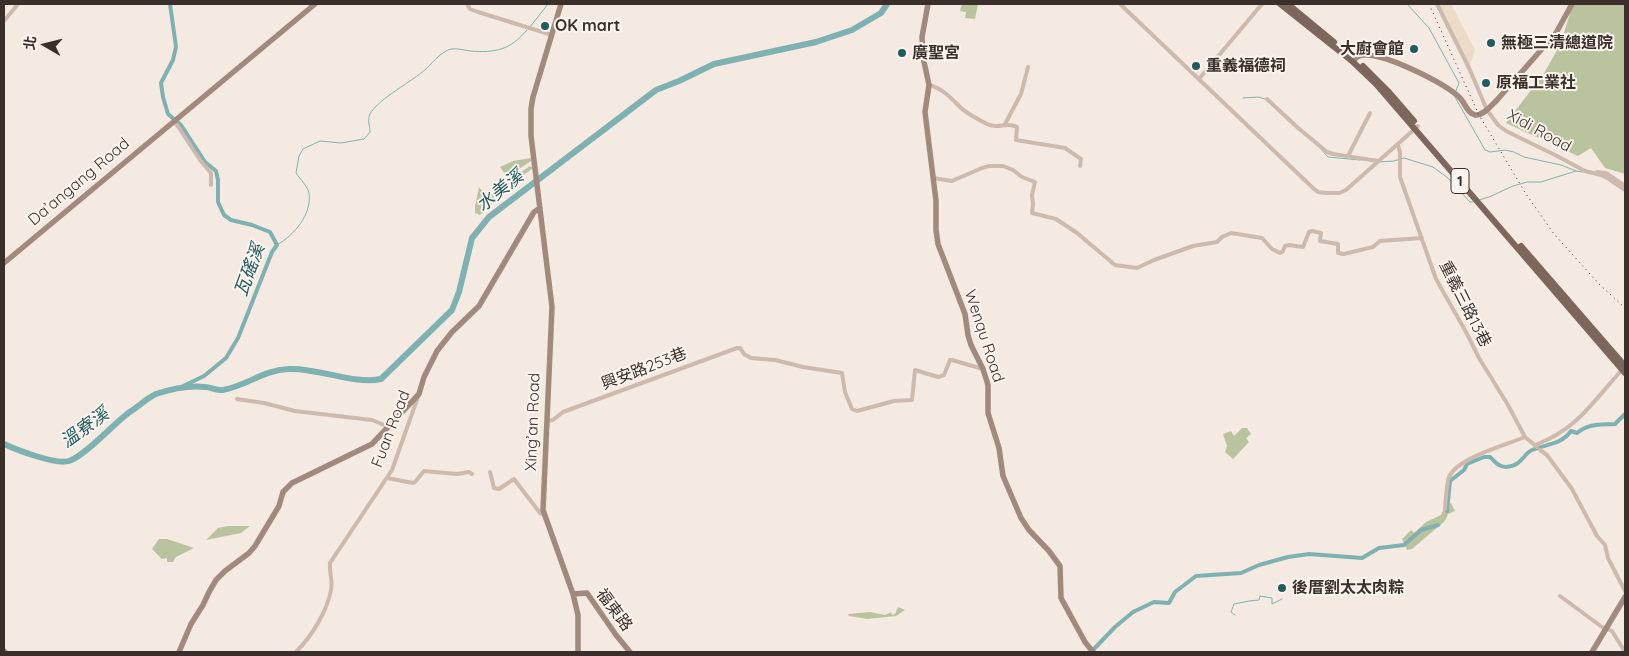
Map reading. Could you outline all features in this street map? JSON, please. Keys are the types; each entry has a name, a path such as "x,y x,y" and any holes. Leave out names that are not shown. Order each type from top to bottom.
{"main road":[{"name":"1","path":"1280,4 1354,61"},
{"name":"1","path":"1288,4 1354,61 1417,127 1624,369"}],"street":[{"path":"4,21 18,4"},
{"name":"Da’angang Road","path":"4,263 314,4"},
{"path":"467,4 470,9 478,12 552,35 561,4"},
{"name":"Wenqu Road","path":"928,4 922,37 923,57 929,85 925,112 936,201 938,244 965,314 971,345 988,384 988,413 999,448 1003,476 1021,518 1060,566 1061,598 1085,642 1093,652"},
{"path":"1120,4 1318,192 1339,193 1346,190 1417,127"},
{"path":"1199,79 1262,4"},
{"name":"Xidi Road","path":"1437,4 1491,117 1506,131 1584,171 1601,175 1625,190"},
{"path":"1354,61 1364,55 1383,58 1431,78 1460,98 1470,113 1479,114 1487,110 1556,33 1572,4"},
{"name":"Xing’an Road","path":"552,35 532,97 530,109 531,136 552,307 543,510 573,594 578,615 578,652"},
{"path":"1005,124 1021,94 1028,67"},
{"path":"929,85 935,86 965,111 990,125 995,127 1005,124 1017,127 1016,140 1069,150 1081,159 1080,166"},
{"path":"1267,99 1327,152 1378,161"},
{"path":"1348,156 1370,113"},
{"path":"175,120 200,160 211,173 211,185"},
{"name":"重義三路13巷","path":"1398,145 1400,152 1400,177 1436,279 1479,358 1508,405 1524,437"},
{"path":"933,178 952,181 989,166 1003,166 1013,170 1022,177 1035,182 1032,196 1032,213 1056,219 1077,233 1115,265 1137,268 1193,246 1217,242 1228,233 1262,238 1272,249 1280,252 1283,251 1285,246 1289,245 1303,247 1309,232 1312,231 1321,233 1320,241 1338,244 1338,253 1344,254 1372,247 1380,241 1422,238"},
{"name":"Xidi Road","path":"1584,171 1606,174 1625,186"},
{"name":"Fuan Road","path":"296,652 308,641 332,590 330,562 387,478 400,449 424,376 437,351 452,332 479,306 534,212 540,211"},
{"name":"興安路253巷","path":"547,421 553,420 563,412 737,348 740,348 748,357 776,360 803,367 842,373 845,392 852,408 857,411 894,401 912,400 914,373 916,370 942,377 950,360 982,369"},
{"path":"1537,447 1575,423 1624,369"},
{"path":"179,652 208,592 216,580 255,546 280,506 286,487 368,447 419,394"},
{"path":"237,399 264,403 295,411 372,420 389,427"},
{"path":"1445,509 1449,476 1468,458 1524,437 1547,455 1572,490 1597,536 1605,545 1608,558 1625,591"},
{"path":"387,478 412,483 416,482 424,471 457,474 469,472 472,474"},
{"path":"490,472 494,488 499,489 514,479 540,513 544,515"},
{"name":"福東路","path":"573,594 587,593 630,652"},
{"path":"1560,596 1602,627 1608,628 1615,634 1625,652"},
{"path":"1592,652 1625,597"}],"green space":[{"path":"964,4 978,4 975,19 965,18 966,12 960,11 961,6"},
{"path":"1573,4 1625,4 1625,174 1605,168 1591,148 1578,156 1506,123 1544,73 1560,45"},
{"path":"531,158 531,161 507,177 500,167 513,161"},
{"path":"530,166 533,168 516,181 480,215 475,213 479,187 486,196"},
{"path":"1242,428 1247,428 1251,434 1246,438 1249,442 1233,459 1225,452 1227,446 1223,434 1231,431 1234,436"},
{"path":"1451,503 1455,511 1448,514 1445,521 1412,549 1407,550 1402,539 1411,530 1414,533 1426,522 1441,515 1445,506"},
{"path":"250,526 241,533 206,540 218,528"},
{"path":"159,539 167,539 194,548 176,557 173,562 167,562 167,558 162,559 152,549"},
{"path":"898,607 905,610 896,616 867,619 849,616 848,614 870,612 885,615 891,612 892,615 895,614"}],"shaded area":[{"path":"1437,4 1451,4 1475,50 1469,68"}],"waterway":[{"name":"瓦磘溪","path":"170,4 176,47 173,60 161,83 168,114 181,125 205,162 216,171 218,202 224,215 231,220 270,232 277,245 272,252 238,338 226,358 204,376 177,389"},
{"path":"530,27 548,4"},
{"name":"水美溪","path":"4,444 46,459 63,462 69,461 83,453 124,416 156,394 193,387 223,390 271,372 288,369 299,369 359,380 381,379 452,310 459,292 472,238 489,217 656,90 714,64 816,42 852,30 881,13 887,4"},
{"path":"1407,4 1429,28 1459,83 1456,91"},
{"path":"277,245 290,236 300,224 308,209 309,193 296,173 299,156 303,149 320,141 341,143 364,139 370,132 369,116 374,108 421,73 444,52 453,49 495,51 515,42 527,30"},
{"path":"1243,98 1258,97 1265,99"},
{"path":"1455,97 1485,150 1490,152 1505,150 1514,152 1524,157 1583,172"},
{"path":"1320,148 1328,157 1360,160"},
{"path":"1379,162 1404,158 1433,167 1448,178 1470,202 1473,202"},
{"path":"1479,200 1513,186 1527,182 1541,182 1576,171"},
{"path":"1447,511 1450,481 1464,470 1467,464 1484,457 1490,457 1501,466 1515,465 1532,450 1558,442 1571,431 1577,433 1591,426 1615,424 1625,414"},
{"path":"1092,651 1115,627 1133,612 1154,602 1169,603 1175,592 1196,576 1241,573 1259,565 1288,557 1309,554 1362,558 1379,548 1404,545 1421,530 1438,525"},
{"path":"1235,615 1231,612 1234,604 1259,600 1260,596 1272,598 1272,604 1282,599"}],"railway":[{"path":"1429,4 1479,115 1526,194 1554,234 1599,284 1625,308"}],"place":[{"name":"OK mart","path":"545,26"},
{"name":"無極三清總道院","path":"1491,43"},
{"name":"大廚會館","path":"1414,49"},
{"name":"廣聖宮","path":"902,53"},
{"name":"重義福德祠","path":"1196,66"},
{"name":"原福工業社","path":"1486,83"},
{"name":"後厝劉太太肉粽","path":"1282,588"}],"water label":[{"name":"溫寮溪","path":"85,428"}]}
